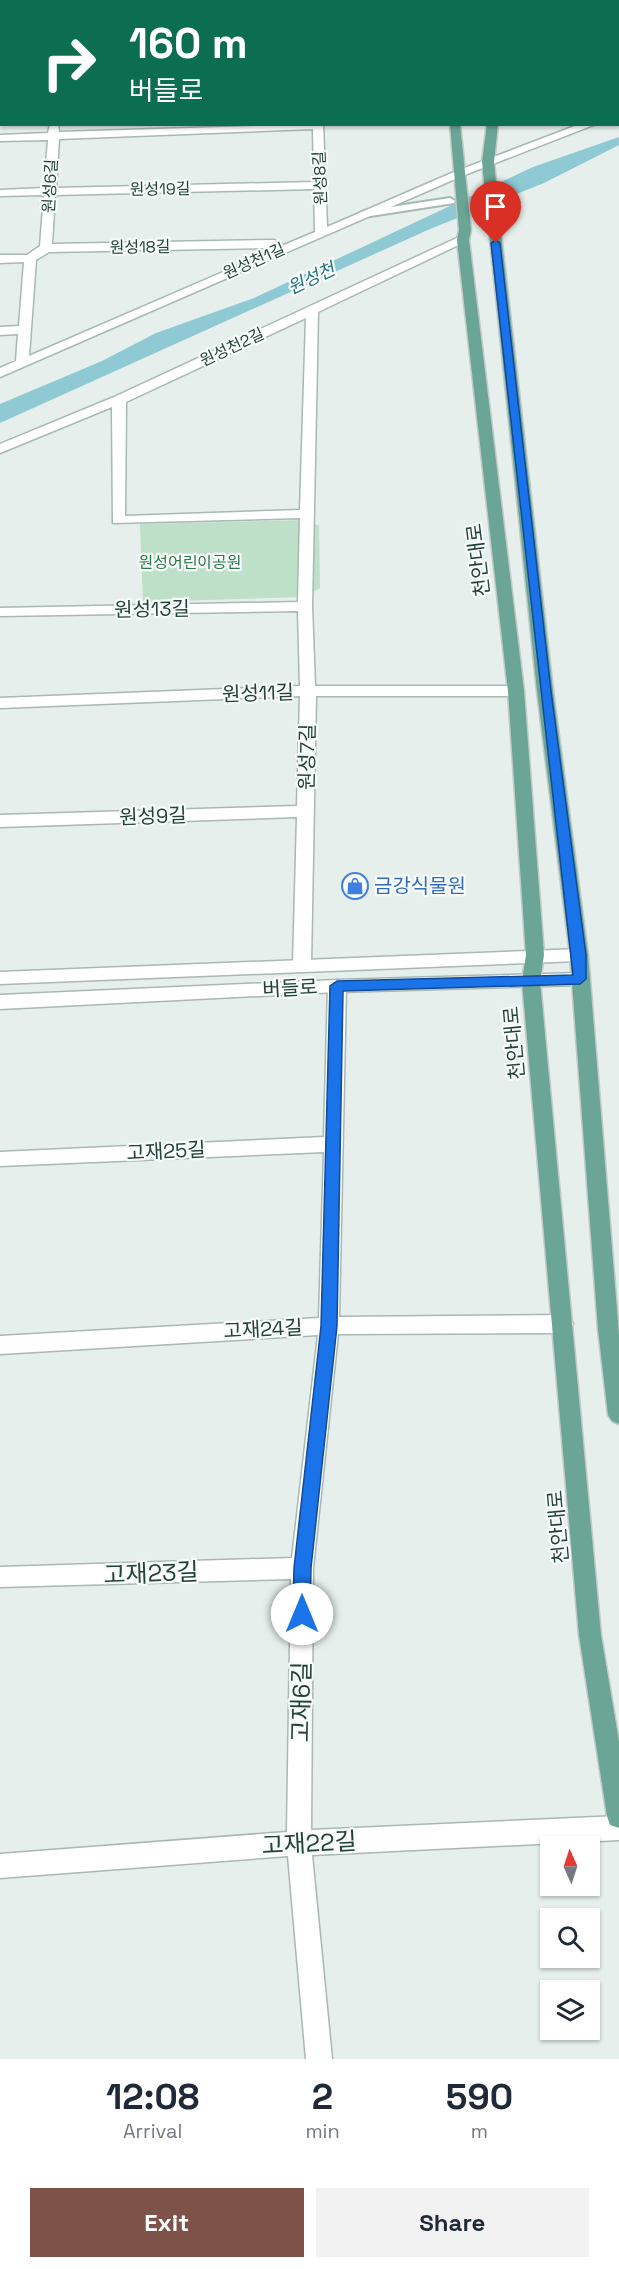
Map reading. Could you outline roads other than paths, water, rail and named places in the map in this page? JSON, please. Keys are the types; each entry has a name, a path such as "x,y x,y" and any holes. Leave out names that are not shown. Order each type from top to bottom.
{"main road":[{"path":"455,126 459,179"},
{"path":"493,126 488,162 545,691 579,955 608,1329 619,1415"},
{"name":"천안대로","path":"459,179 516,691 535,955 531,981 590,1635 619,1816"}],"street":[{"path":"0,138 53,131 274,126"},
{"name":"원성8길","path":"318,126 321,232"},
{"name":"원성천1길","path":"0,373 321,232 459,179 488,162 586,126"},
{"name":"원성6길","path":"46,248 53,131"},
{"name":"원성19길","path":"0,193 320,185"},
{"name":"원성천2길","path":"0,449 119,400 312,310 464,235"},
{"name":"원성18길","path":"46,248 274,244 281,249"},
{"path":"0,259 30,258 46,248"},
{"path":"22,364 30,258"},
{"name":"원성7길","path":"302,964 308,691 304,606 312,310"},
{"path":"0,331 23,330"},
{"path":"119,400 118,520 307,514"},
{"name":"원성13길","path":"0,612 304,606"},
{"name":"원성11길","path":"0,703 308,691 516,691"},
{"name":"원성9길","path":"0,821 306,811"},
{"name":"버들로","path":"0,978 302,964 579,955"},
{"name":"버들로","path":"0,1002 337,986 580,979"},
{"name":"고재6길","path":"319,2059 299,1843 302,1568 329,1326 337,986"},
{"name":"고재25길","path":"0,1159 332,1144"},
{"name":"고재24길","path":"0,1345 329,1326 563,1324"},
{"name":"고재23길","path":"0,1577 302,1568"},
{"name":"고재22길","path":"0,1866 299,1843 619,1828"}],"lane":[{"path":"364,214 450,201"}],"water":[{"name":"원성천","path":"619,137 619,145 544,183 430,229 0,423 0,404 102,361 156,333 254,298 533,167"}],"place":[{"name":"금강식물원","path":"355,886"}],"park label":[{"name":"원성어린이공원","path":"190,562"}]}
